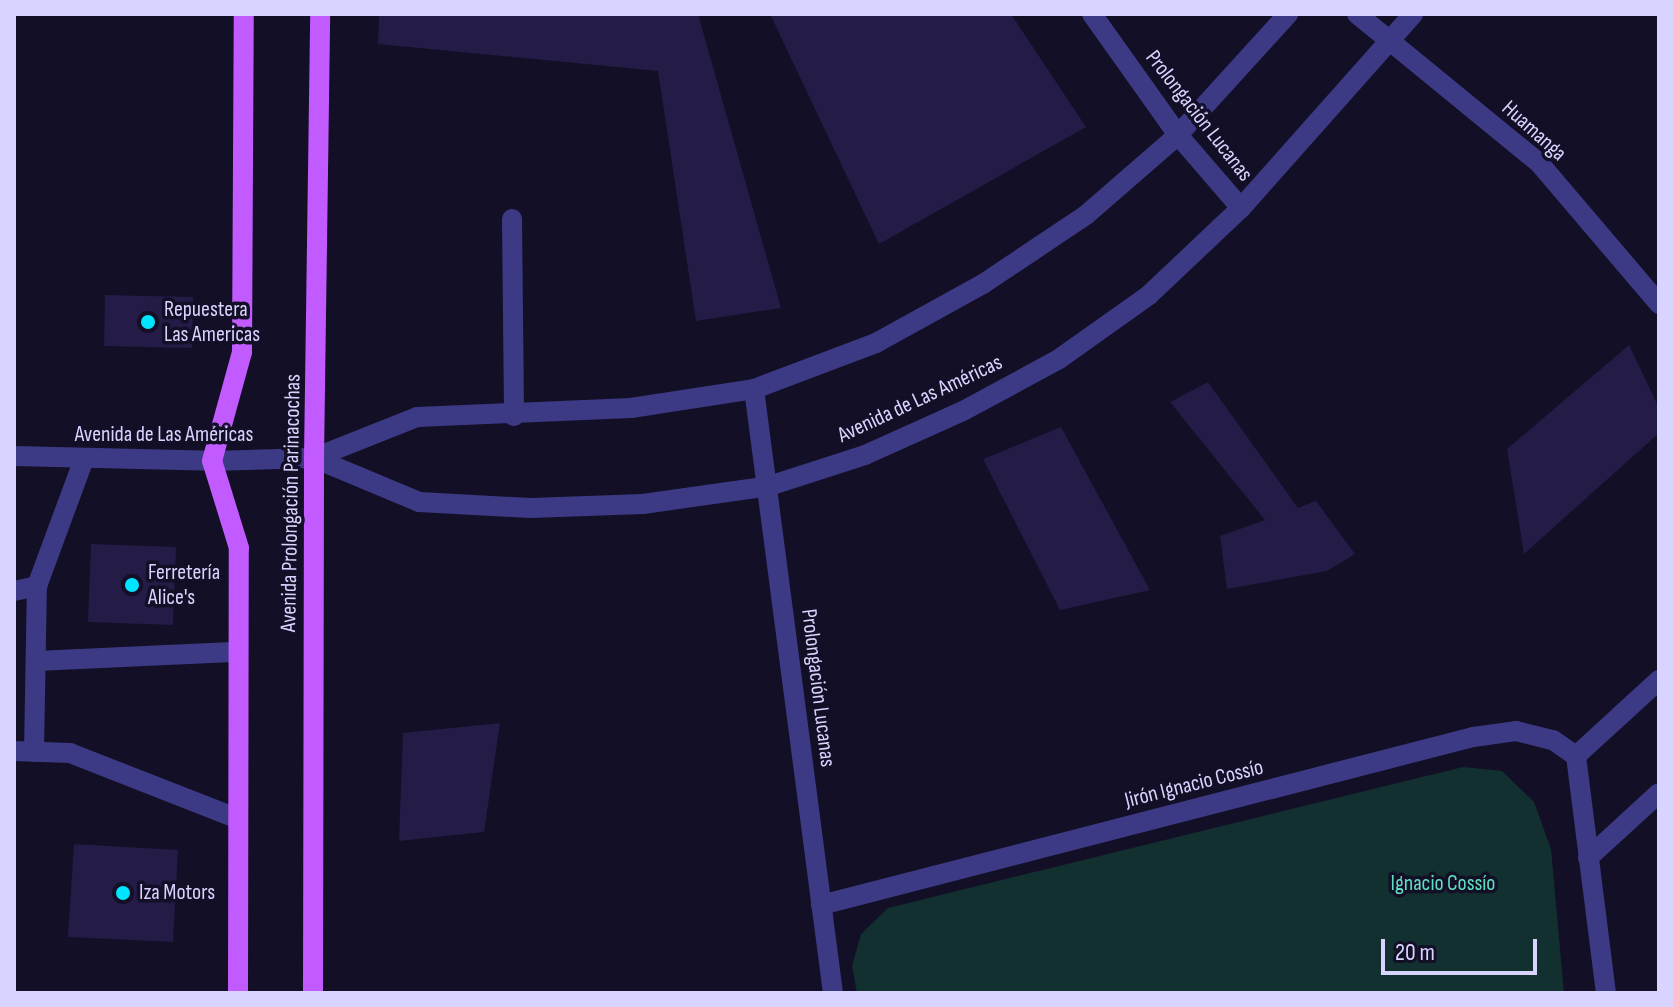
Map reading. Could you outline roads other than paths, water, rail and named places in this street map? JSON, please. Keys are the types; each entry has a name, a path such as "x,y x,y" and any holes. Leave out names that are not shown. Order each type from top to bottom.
{"main road":[{"path":"238,993 239,548 212,461 242,352 244,14"},
{"name":"Avenida Prolongación Parinacochas","path":"313,993 314,458 320,14"}],"street":[{"name":"Prolongación Lucanas","path":"1092,14 1178,135 1241,208"},
{"name":"Avenida de Las Américas","path":"14,456 212,461 314,458 417,417 514,416 631,408 754,389 876,343 983,284 1086,215 1178,135 1288,14"},
{"name":"Huamanga","path":"1357,14 1540,164 1659,304"},
{"name":"Avenida de Las Américas","path":"314,458 419,502 531,508 643,504 769,486 865,455 963,411 1059,359 1149,295 1241,208 1413,14"},
{"path":"512,219 514,416"},
{"name":"Prolongación Lucanas","path":"754,389 833,993"},
{"path":"84,459 37,586 36,661 24,751 70,753 238,819"},
{"path":"14,591 37,586"},
{"path":"36,661 238,652"},
{"path":"1606,993 1576,756 1659,680"},
{"name":"Jirón Ignacio Cossío","path":"821,905 1473,737 1516,731 1553,740 1576,756"},
{"path":"1588,858 1659,793"}],"place":[{"name":"Repuestera Las Americas","path":"148,322"},
{"name":"Ferretería Alice's","path":"132,585"},
{"name":"Iza Motors","path":"123,893"}],"park label":[{"name":"Ignacio Cossío","path":"1443,884"}]}
